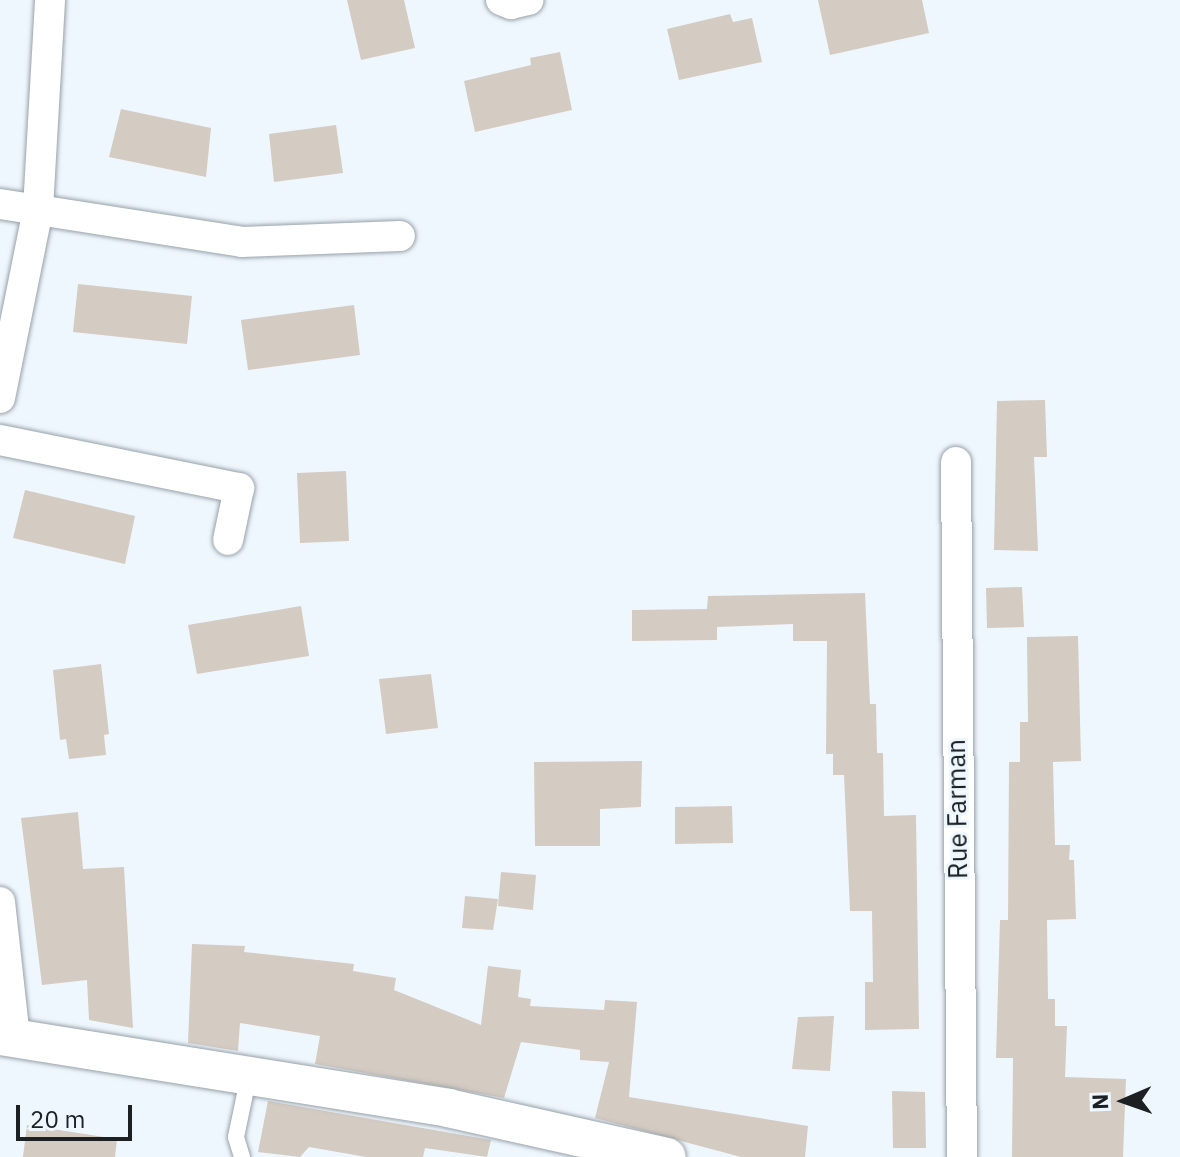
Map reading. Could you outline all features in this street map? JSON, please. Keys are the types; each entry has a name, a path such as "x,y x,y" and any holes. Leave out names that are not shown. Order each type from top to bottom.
{"street":[{"path":"0,398 38,209 50,0"},
{"path":"501,0 529,0"},
{"path":"0,204 242,242 400,236"},
{"path":"0,440 239,488 228,540"},
{"name":"Rue Farman","path":"956,462 962,1157"},
{"path":"0,902 7,1037 448,1108 667,1157"}],"lane":[{"path":"242,1157 236,1137 249,1075"}],"building":[{"path":"347,0 404,0 415,48 361,60"},
{"path":"818,0 922,0 929,33 830,55"},
{"path":"730,14 733,22 752,18 762,62 679,80 667,29"},
{"path":"560,52 572,110 475,132 464,81 531,65 530,58"},
{"path":"121,109 211,128 206,177 109,157"},
{"path":"336,125 343,173 274,182 269,134"},
{"path":"78,284 192,296 187,344 73,332"},
{"path":"354,305 360,355 248,370 241,320"},
{"path":"1045,400 1047,457 1034,457 1038,551 994,550 997,401"},
{"path":"346,471 349,541 300,543 297,473"},
{"path":"25,490 135,516 125,564 13,538"},
{"path":"1022,587 1024,627 987,628 986,588"},
{"path":"865,593 870,704 876,704 877,753 883,753 884,816 916,815 919,1029 865,1030 865,982 873,982 872,911 850,911 844,775 833,775 833,754 826,754 827,641 793,641 793,624 717,627 717,640 632,641 632,610 707,609 708,596"},
{"path":"301,606 309,656 197,674 188,625"},
{"path":"1078,636 1081,761 1053,762 1055,845 1070,845 1069,860 1074,860 1076,919 1047,920 1048,999 1055,999 1055,1026 1067,1026 1065,1077 1126,1079 1123,1157 1012,1157 1013,1058 996,1058 1000,920 1008,920 1009,762 1020,762 1020,722 1028,722 1027,637"},
{"path":"101,664 109,734 104,735 106,755 69,759 66,739 60,740 53,670"},
{"path":"431,674 438,728 386,734 379,679"},
{"path":"642,761 641,807 600,809 600,846 535,846 534,762"},
{"path":"732,806 733,843 675,844 675,807"},
{"path":"78,812 83,869 124,867 133,1028 89,1020 87,980 42,985 21,818"},
{"path":"501,872 536,875 533,910 498,906"},
{"path":"465,896 498,899 493,930 462,928"},
{"path":"192,944 245,946 244,952 354,964 353,971 396,978 394,990 481,1025 488,966 521,970 518,997 531,999 530,1006 604,1010 605,1000 637,1002 629,1097 808,1126 805,1157 741,1157 595,1118 609,1062 580,1060 580,1050 521,1042 504,1098 315,1064 320,1036 240,1023 238,1051 188,1043"},
{"path":"834,1016 830,1071 792,1069 798,1017"},
{"path":"892,1091 925,1092 926,1148 893,1148"},
{"path":"268,1101 491,1140 487,1157 425,1148 423,1157 366,1157 309,1147 300,1157 258,1152"},
{"path":"27,1125 117,1139 115,1157 23,1157"}]}
